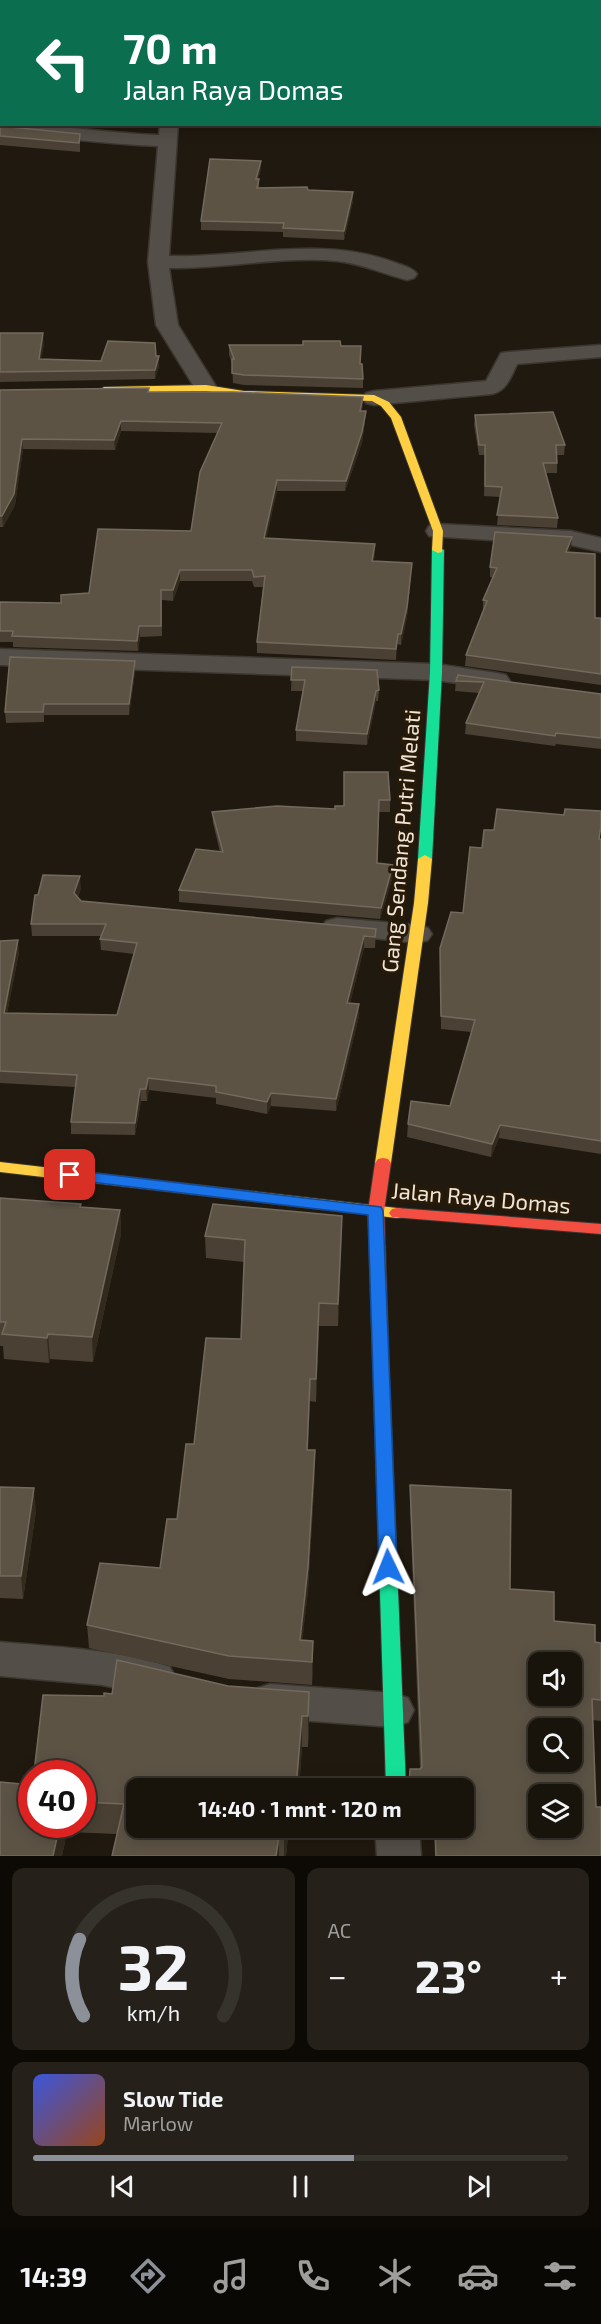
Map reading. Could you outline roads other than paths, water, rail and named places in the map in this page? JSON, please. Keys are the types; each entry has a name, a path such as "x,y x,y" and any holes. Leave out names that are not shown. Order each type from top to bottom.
{"main road":[{"path":"92,390 206,388 264,395 374,398 385,404 396,417 435,520"},
{"name":"Gang Sendang Putri Melati","path":"396,1778 376,1211 417,934 429,812 436,672 435,520"},
{"name":"Jalan Raya Domas","path":"0,1167 376,1211 601,1229"}],"street":[{"path":"0,127 75,133 109,139 168,133 158,262 167,325 206,388"},
{"path":"158,262 207,263 314,252 348,255 378,262 407,274"},
{"path":"374,398 492,387 509,358 601,351"},
{"path":"435,520 571,538 601,545"},
{"path":"0,657 436,672 519,684"},
{"path":"313,924 417,934"},
{"path":"0,1659 102,1668 186,1686"},
{"path":"229,1698 393,1710"},
{"path":"398,1838 399,1856"}]}
